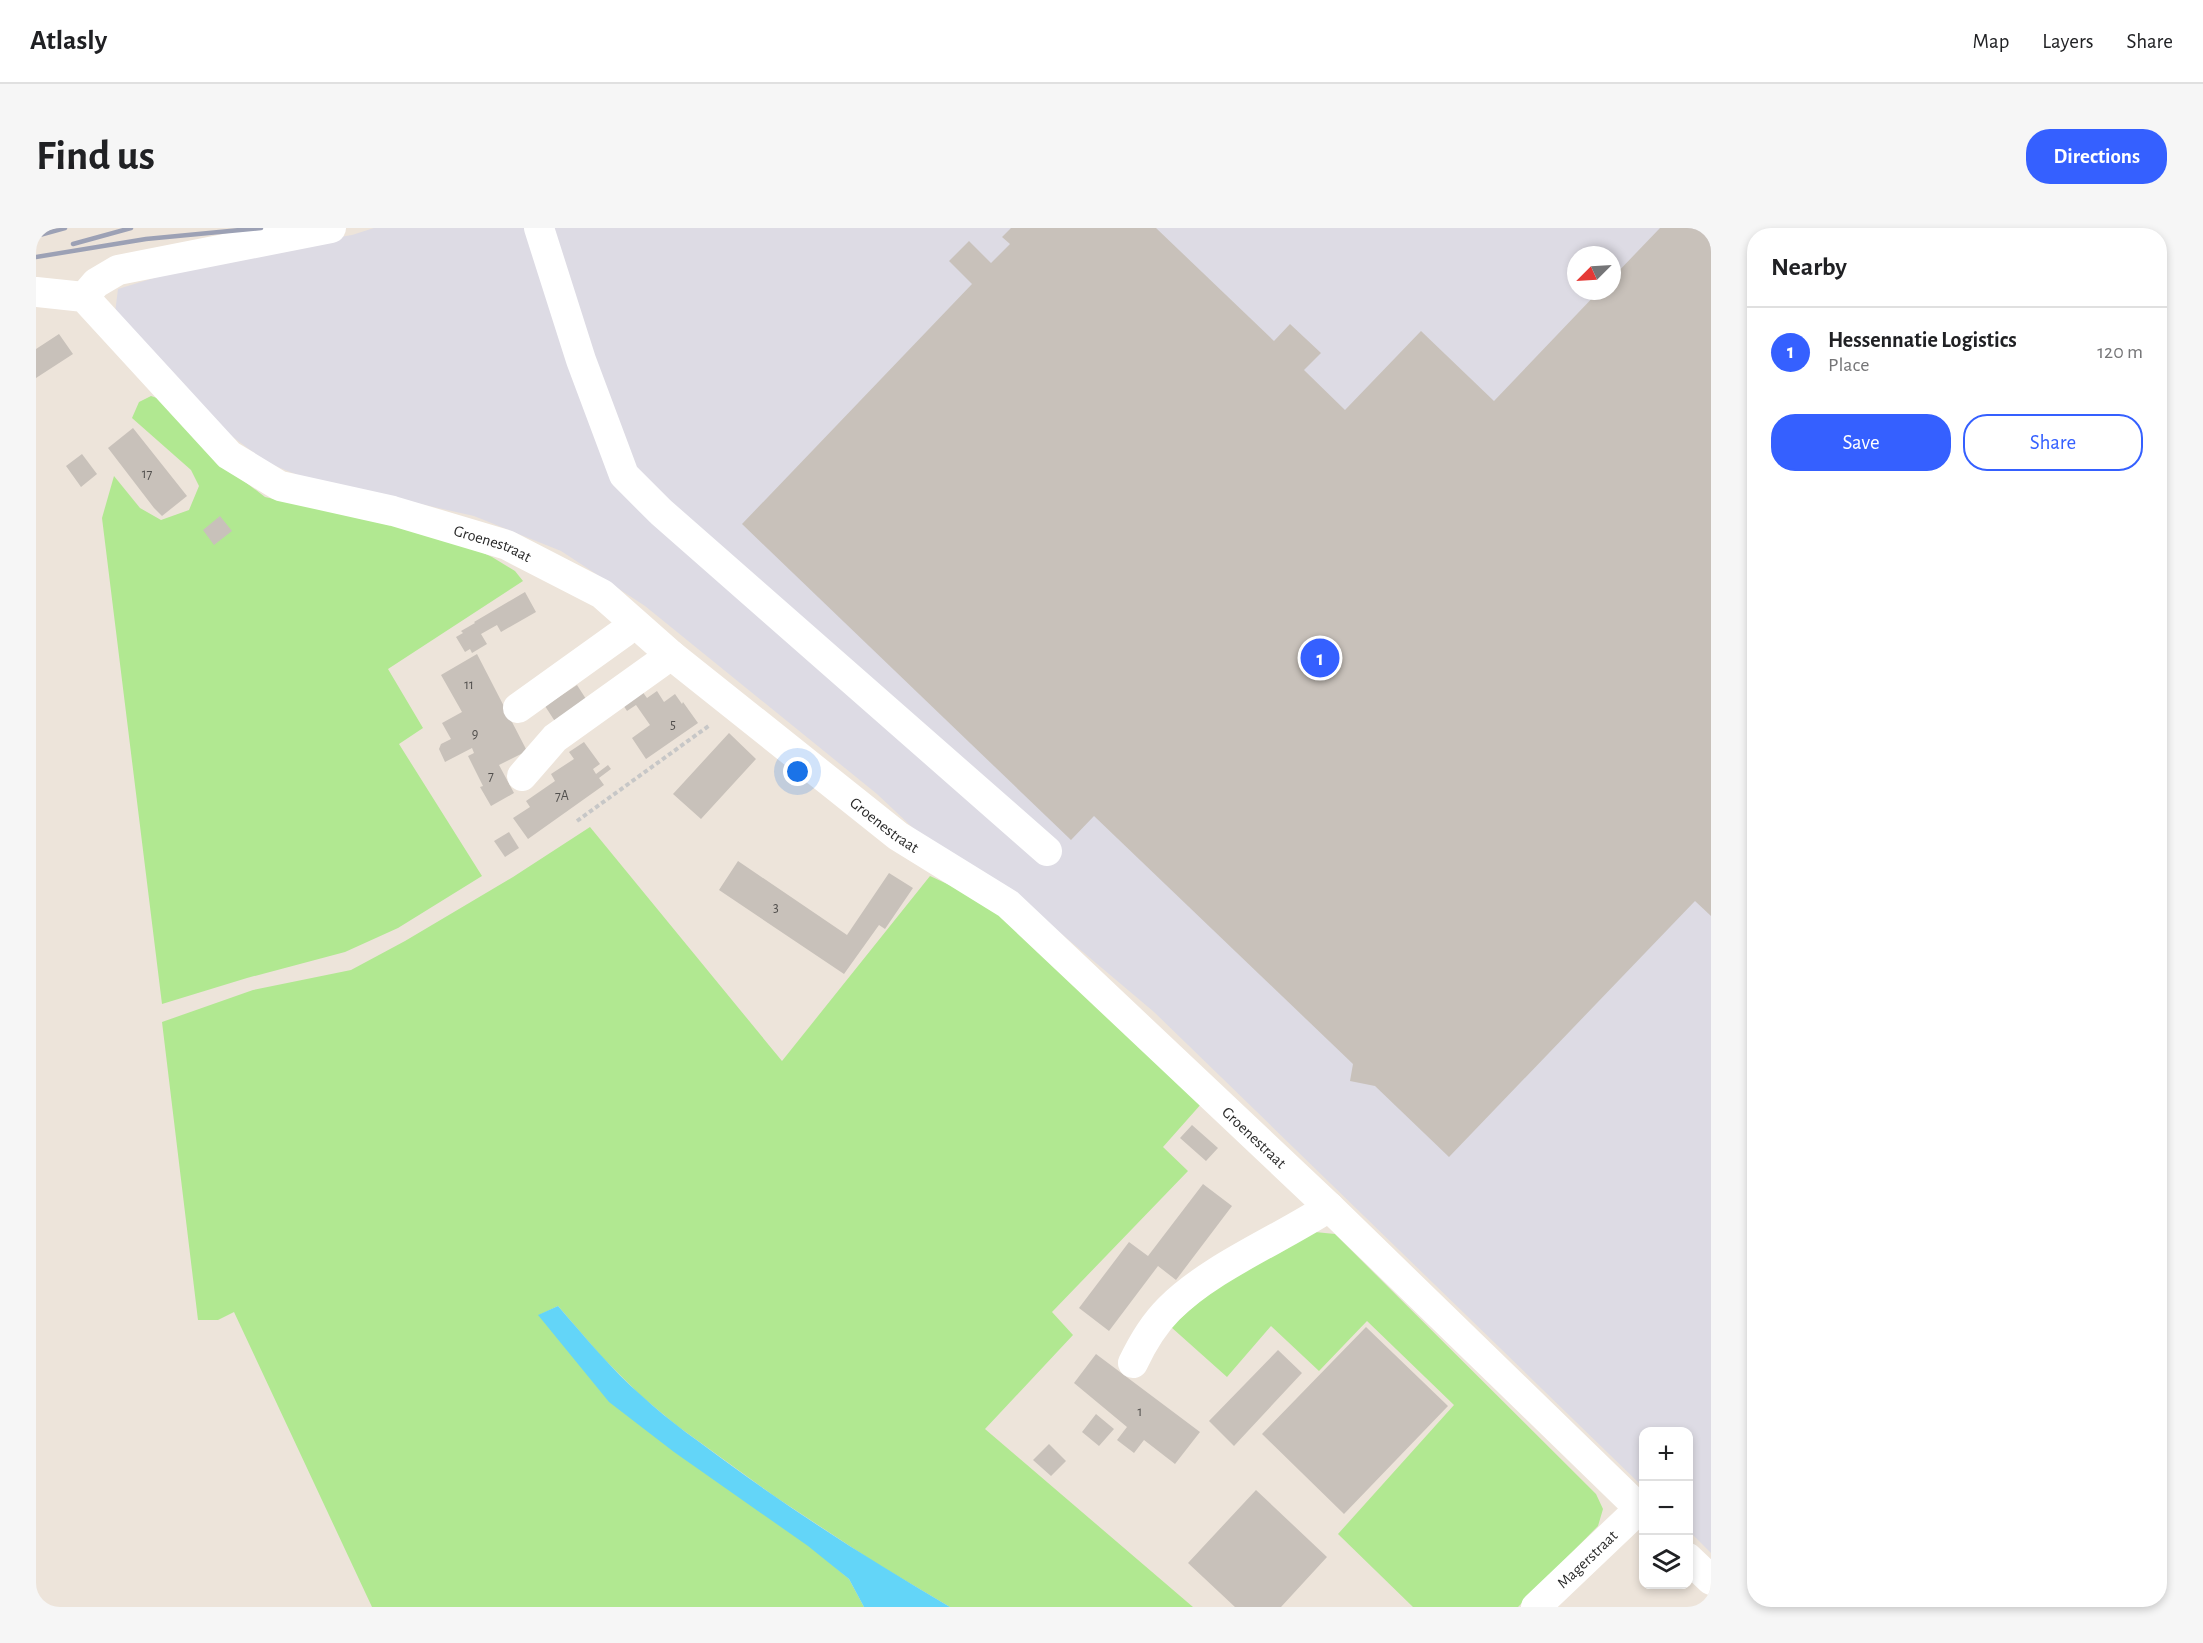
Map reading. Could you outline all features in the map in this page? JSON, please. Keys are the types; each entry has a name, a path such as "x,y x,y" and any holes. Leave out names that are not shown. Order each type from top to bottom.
{"street":[{"path":"36,292 84,297 96,283 118,270 331,228"},
{"path":"539,228 581,360 624,475 661,512 1047,851"},
{"name":"Groenestraat","path":"84,297 229,455 280,486 393,511 507,545 602,594 671,655 898,836 1008,904 1329,1207 1639,1509"},
{"path":"518,708 624,632 633,622"},
{"path":"522,776 555,738 671,655"},
{"path":"1133,1363 1143,1342 1168,1310 1197,1285 1329,1207"},
{"name":"Magerstraat","path":"1536,1607 1639,1513"},
{"path":"1693,1562 1711,1580"}],"path":[{"path":"577,821 722,715 733,704"}],"shaded area":[{"path":"374,228 1711,228 1711,1553 1693,1535 1693,1427 1639,1427 1639,1483 1154,1012 1013,893 930,844 877,794 645,606 561,551 474,516 305,478 268,463 226,432 115,313 118,289 193,266 352,235"}],"green space":[{"path":"151,396 163,400 227,468 265,497 456,540 515,571 523,581 388,669 423,728 399,744 482,876 398,928 345,952 162,1004 102,518 114,476 140,508 161,520 189,510 199,486 191,470 132,418 139,402"},
{"path":"590,827 782,1061 930,876 984,901 1202,1103 1163,1147 1188,1171 1052,1312 1073,1335 985,1429 1193,1607 950,1607 874,1562 774,1496 676,1425 640,1395 601,1356 558,1306 539,1315 849,1579 864,1607 372,1607 234,1312 218,1320 198,1320 162,1022 253,990 351,970 513,877"},
{"path":"1315,1232 1335,1234 1596,1494 1603,1509 1598,1526 1518,1607 1413,1607 1338,1534 1454,1405 1367,1321 1319,1371 1271,1326 1227,1377 1171,1327 1201,1300 1244,1270"}],"water":[{"path":"558,1306 620,1375 675,1424 758,1485 812,1521 950,1607 864,1607 849,1579 808,1546 674,1452 609,1402 538,1315"}],"building":[{"path":"1011,228 1156,228 1274,341 1290,324 1321,353 1304,370 1345,410 1421,331 1494,401 1590,300 1621,300 1621,269 1660,228 1711,228 1711,916 1695,901 1449,1157 1375,1086 1350,1081 1353,1064 1094,816 1071,840 742,524 972,284 949,261 969,241 991,263 1010,244 1002,237"},
{"path":"59,334 73,354 36,378 36,349"},
{"path":"133,428 187,496 162,516 108,448"},
{"path":"82,454 97,474 81,487 66,466"},
{"path":"220,516 232,531 214,545 203,530"},
{"path":"525,592 536,612 501,632 497,625 481,634 487,644 472,653 470,649 465,652 456,637 463,633 461,631"},
{"path":"477,654 527,751 499,765 514,793 491,806 480,787 483,786 468,756 474,753 472,748 445,762 439,749 441,744 451,739 442,723 462,712 441,675"},
{"path":"577,685 586,699 556,723 545,706"},
{"path":"639,687 647,698 657,691 664,702 675,694 698,723 646,759 632,738 650,725 636,705 627,711 620,700"},
{"path":"729,733 756,759 701,819 673,794"},
{"path":"584,742 600,764 593,769 596,774 608,765 611,769 599,778 604,785 528,839 513,818 530,807 526,801 555,781 551,774 574,759 569,752"},
{"path":"509,832 519,848 505,857 494,841"},
{"path":"738,861 847,935 889,873 913,888 885,929 879,925 844,974 719,890"},
{"path":"1192,1125 1218,1148 1206,1161 1180,1138"},
{"path":"1203,1184 1232,1206 1176,1280 1158,1266 1109,1331 1079,1308 1129,1242 1148,1256"},
{"path":"1366,1327 1448,1406 1344,1514 1262,1434"},
{"path":"1278,1350 1302,1373 1234,1446 1209,1421"},
{"path":"1096,1354 1200,1432 1175,1464 1144,1440 1134,1453 1117,1440 1127,1427 1074,1383"},
{"path":"1096,1414 1114,1429 1099,1446 1082,1432"},
{"path":"1049,1444 1066,1461 1051,1476 1033,1460"},
{"path":"1256,1490 1327,1557 1281,1607 1235,1607 1188,1563"}],"railway":[{"path":"36,236 65,228"},
{"path":"73,244 131,228"},
{"path":"36,257 146,239 261,228"}],"place":[{"name":"Hessennatie Logistics","path":"1320,658"}]}
